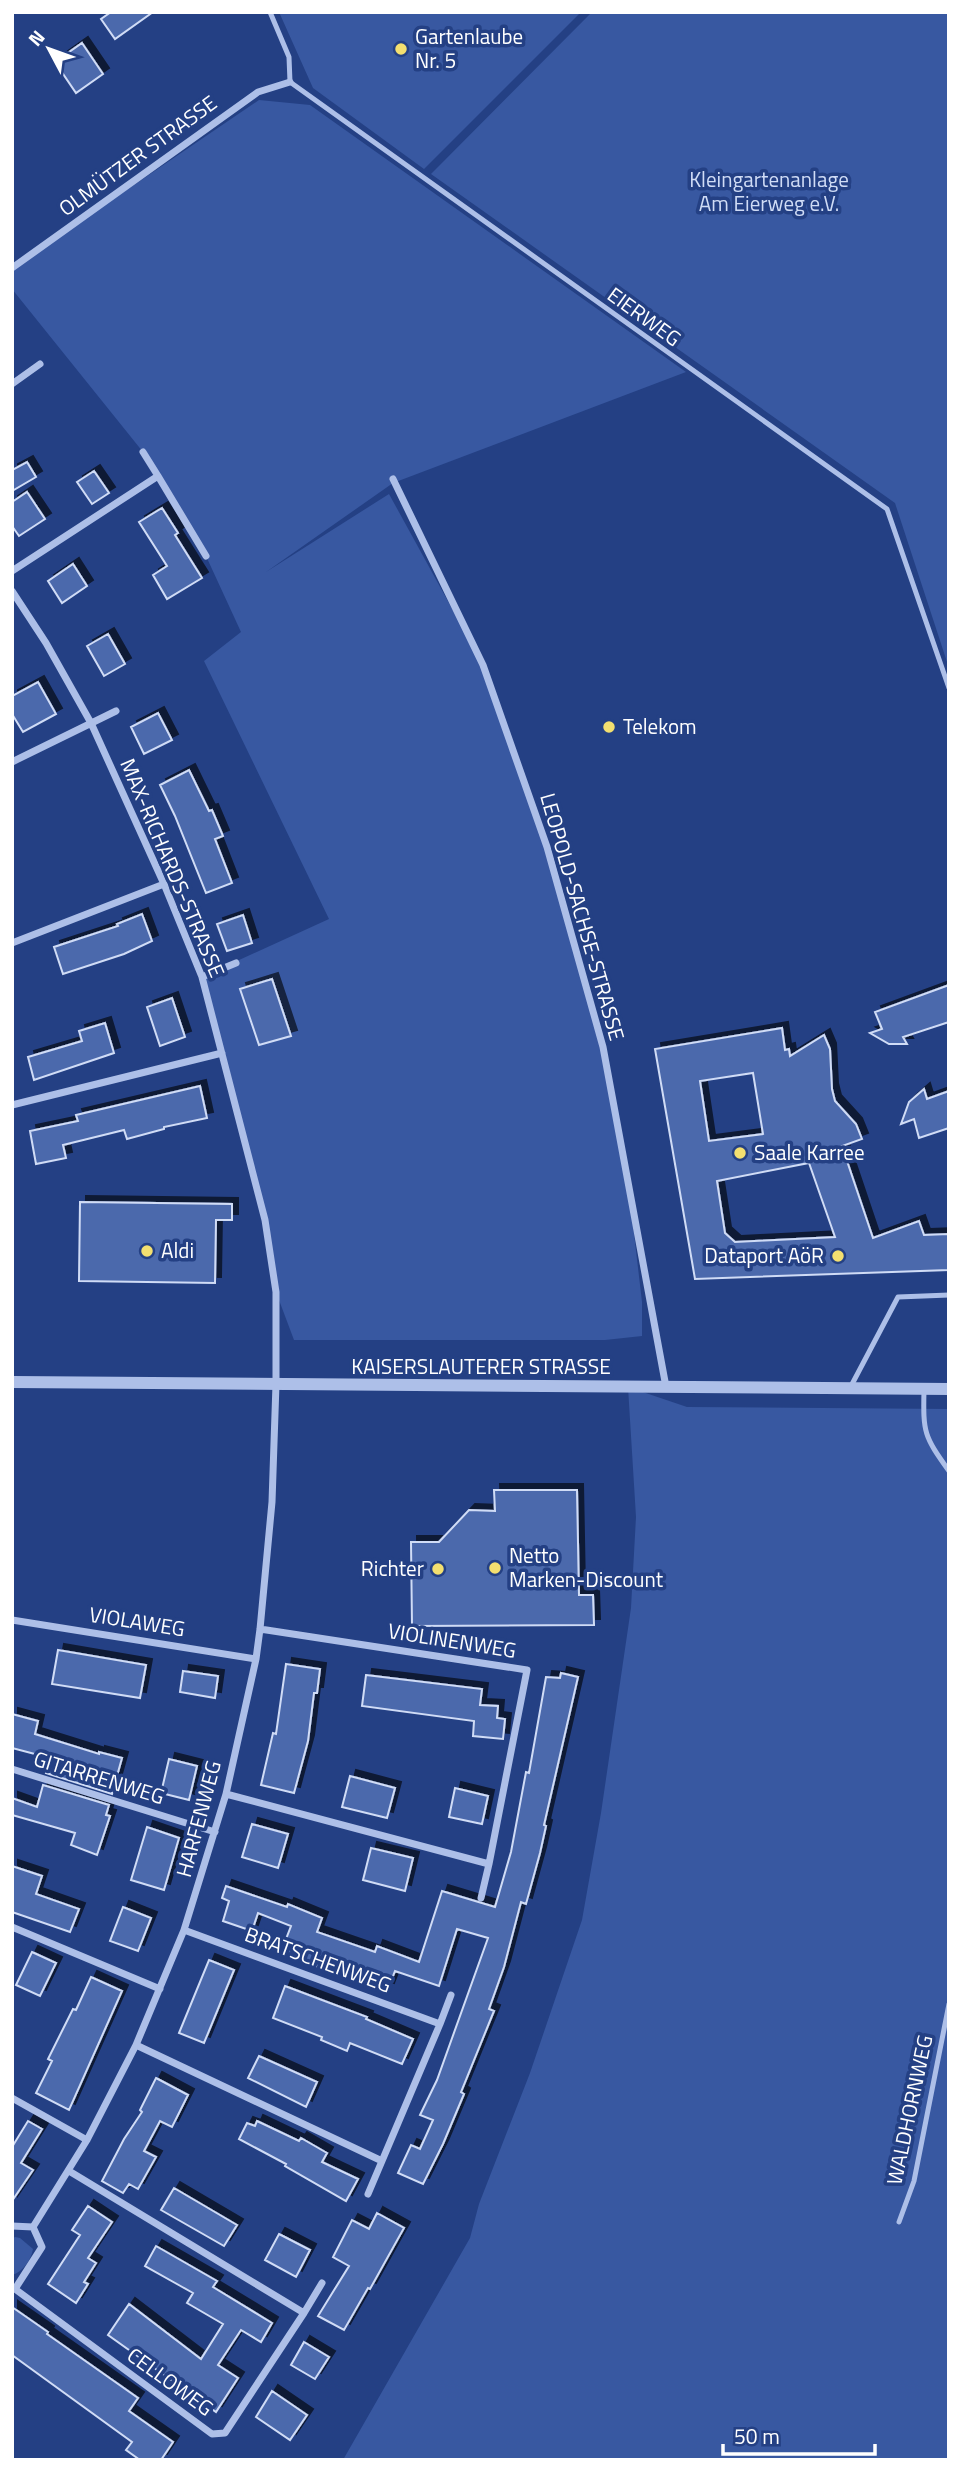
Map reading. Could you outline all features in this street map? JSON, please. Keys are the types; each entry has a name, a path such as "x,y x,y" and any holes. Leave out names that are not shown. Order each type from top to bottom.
{"street":[{"name":"OLMÜTZER STRASSE","path":"12,268 258,92 289,82"},
{"path":"12,384 40,364"},
{"path":"143,452 206,556"},
{"path":"12,571 158,476"},
{"name":"LEOPOLD-SACHSE-STRASSE","path":"393,479 483,665 547,847 603,1047 666,1387"},
{"name":"MAX-RICHARDS-STRASSE","path":"12,592 46,643 91,723 164,884 202,977 265,1220 276,1292 276,1384"},
{"path":"12,762 116,711"},
{"path":"12,943 164,884"},
{"path":"202,977 236,963"},
{"path":"12,1105 222,1053"},
{"name":"KAISERSLAUTERER STRASSE","path":"12,1381 949,1389"},
{"name":"HARFENWEG","path":"33,2227 87,2140 136,2045 184,1930 226,1794 256,1659 260,1629 272,1502 276,1384"},
{"name":"VIOLAWEG","path":"12,1620 256,1659"},
{"name":"VIOLINENWEG","path":"260,1629 527,1670 481,1898"},
{"name":"GITARRENWEG","path":"12,1769 215,1832"},
{"path":"226,1794 489,1864"},
{"path":"12,1927 159,1989"},
{"name":"BRATSCHENWEG","path":"184,1930 440,2024"},
{"path":"368,2194 451,1995"},
{"path":"136,2045 382,2161"},
{"path":"12,2098 87,2140"},
{"path":"69,2171 304,2313"},
{"path":"12,2226 33,2227 42,2247 14,2288"},
{"name":"CELLOWEG","path":"14,2288 212,2434 225,2433 322,2283"}],"lane":[{"path":"270,12 289,57 289,82"},
{"name":"EIERWEG","path":"289,82 887,509 949,688"},
{"path":"849,1389 898,1297 949,1295"},
{"path":"924,1389 923,1420 927,1441 949,1471"},
{"name":"WALDHORNWEG","path":"899,2222 914,2181 949,2004"}],"green space":[{"path":"279,12 581,12 424,169 313,88"},
{"name":"Kleingartenanlage Am Eierweg e.V.","path":"592,12 949,12 949,668 895,503 431,174"},
{"path":"259,100 310,105 686,372 393,483 266,572 389,494 483,665 547,847 603,1047 631,1208 642,1302 642,1336 605,1340 294,1340 276,1292 265,1220 202,977 329,919 204,661 241,632 206,556 143,452 12,289 12,268"},
{"path":"628,1387 687,1407 949,1409 949,2460 343,2460 470,2238 479,2204 530,2073 582,1920 601,1813 631,1608 636,1517"},
{"path":"15,2237 33,2249 26,2265 12,2275 12,2239"}],"building":[{"path":"111,12 153,12 115,39 101,19"},
{"path":"82,43 103,74 76,93 55,62"},
{"path":"27,462 36,477 12,491 12,470"},
{"path":"94,471 109,493 92,504 77,482"},
{"path":"27,492 45,519 19,536 12,526 12,502"},
{"path":"162,508 178,533 175,535 202,578 167,599 153,575 167,566 139,522"},
{"path":"73,564 87,586 62,603 48,581"},
{"path":"108,634 125,664 104,676 87,646"},
{"path":"38,682 56,714 23,732 12,714 12,696"},
{"path":"158,713 172,740 144,754 131,727"},
{"path":"189,770 209,811 212,810 223,836 215,839 232,883 206,893 160,785"},
{"path":"142,914 152,941 124,954 63,974 54,947 118,926 117,924"},
{"path":"243,915 252,943 227,951 217,924"},
{"path":"272,979 291,1036 259,1045 240,989"},
{"path":"949,985 949,1022 903,1037 907,1044 889,1044 870,1033 882,1029 875,1012"},
{"path":"172,998 185,1037 160,1046 147,1007"},
{"path":"105,1023 114,1053 34,1080 28,1057 82,1041 79,1031"},
{"name":"Saale Karree","path":"782,1028 785,1050 789,1049 790,1056 824,1035 830,1049 835,1101 856,1124 862,1139 842,1146 873,1238 919,1221 924,1235 949,1234 949,1270 695,1279 655,1049","holes":["753,1073 763,1134 709,1141 700,1081","809,1163 835,1237 735,1242 725,1233 717,1181"]},
{"path":"200,1086 207,1118 164,1127 127,1139 124,1130 63,1145 66,1158 36,1164 30,1131 78,1121 76,1115"},
{"name":"Saale Karree","path":"924,1089 927,1099 949,1091 949,1128 919,1138 914,1119 901,1124 909,1102"},
{"name":"Aldi","path":"80,1202 232,1204 232,1220 216,1220 215,1283 79,1281"},
{"name":"Netto Marken-Discount","path":"494,1490 577,1490 579,1595 593,1595 594,1625 412,1626 411,1542 439,1542 469,1510 495,1511"},
{"path":"58,1650 146,1665 140,1698 52,1684"},
{"path":"286,1664 320,1669 308,1741 294,1793 261,1785 273,1733 276,1734"},
{"path":"183,1671 218,1676 215,1698 180,1692"},
{"path":"561,1673 578,1677 540,1853 526,1904 521,1902 504,1967 489,2009 494,2011 461,2092 464,2094 423,2184 398,2173 411,2145 420,2149 433,2120 420,2115 437,2080 488,1938 457,1929 439,1986 395,1971 388,1989 348,1974 346,1978 281,1952 291,1926 258,1913 252,1931 223,1921 229,1901 222,1898 226,1886 287,1907 288,1904 322,1918 317,1932 375,1952 377,1946 419,1962 442,1891 495,1907 511,1852 526,1772 529,1773 546,1677 560,1678"},
{"path":"366,1675 482,1689 480,1705 498,1706 497,1718 505,1719 503,1739 473,1736 474,1721 362,1706"},
{"path":"12,1714 38,1721 35,1734 99,1754 122,1758 112,1794 46,1773 50,1758 12,1748"},
{"path":"169,1759 197,1766 189,1800 161,1793"},
{"path":"350,1776 395,1788 387,1818 342,1807"},
{"path":"43,1785 109,1805 106,1815 110,1816 97,1855 71,1845 75,1833 12,1815 12,1798 37,1807"},
{"path":"455,1788 488,1796 482,1824 449,1817"},
{"path":"252,1824 288,1834 278,1868 242,1857"},
{"path":"147,1827 179,1838 164,1890 131,1880"},
{"path":"371,1848 413,1858 405,1891 363,1880"},
{"path":"12,1866 42,1876 36,1894 79,1909 70,1932 12,1912"},
{"path":"123,1907 151,1918 138,1951 110,1941"},
{"path":"32,1952 56,1963 40,1996 16,1985"},
{"path":"209,1960 234,1970 204,2043 179,2033"},
{"path":"91,1977 122,1991 69,2110 36,2093 52,2061 48,2059"},
{"path":"285,1986 367,2017 366,2019 413,2039 402,2064 350,2043 347,2051 321,2040 322,2037 273,2018"},
{"path":"259,2056 317,2082 306,2107 248,2078"},
{"path":"156,2078 188,2095 172,2127 160,2121 144,2151 156,2157 138,2189 129,2184 123,2193 102,2181 142,2112 140,2110"},
{"path":"28,2121 42,2129 21,2163 33,2170 12,2201 12,2147"},
{"path":"257,2121 299,2141 301,2138 327,2153 322,2162 358,2179 346,2201 239,2139 247,2123 255,2126"},
{"path":"174,2188 237,2225 224,2246 161,2210"},
{"path":"88,2206 112,2222 88,2258 96,2263 84,2282 88,2284 76,2303 48,2284 80,2235 72,2230"},
{"path":"377,2213 404,2228 344,2330 318,2316 349,2266 333,2257 352,2220 369,2229"},
{"path":"279,2234 310,2250 296,2277 265,2260"},
{"path":"156,2246 217,2281 213,2287 272,2323 261,2342 241,2330 218,2365 238,2378 216,2412 108,2335 129,2304 201,2359 223,2324 187,2303 193,2293 145,2266"},
{"path":"12,2307 138,2398 129,2411 173,2442 161,2460 140,2460 126,2450 132,2442 12,2355"},
{"path":"304,2342 329,2357 315,2379 291,2365"},
{"path":"272,2391 307,2415 290,2440 256,2417"}],"place":[{"name":"Gartenlaube Nr. 5","path":"401,49"},
{"name":"Telekom","path":"609,727"},
{"name":"Saale Karree","path":"740,1153"},
{"name":"Aldi","path":"147,1251"},
{"name":"Dataport AöR","path":"838,1256"},
{"name":"Netto Marken-Discount","path":"495,1568"},
{"name":"Richter","path":"438,1569"}]}
